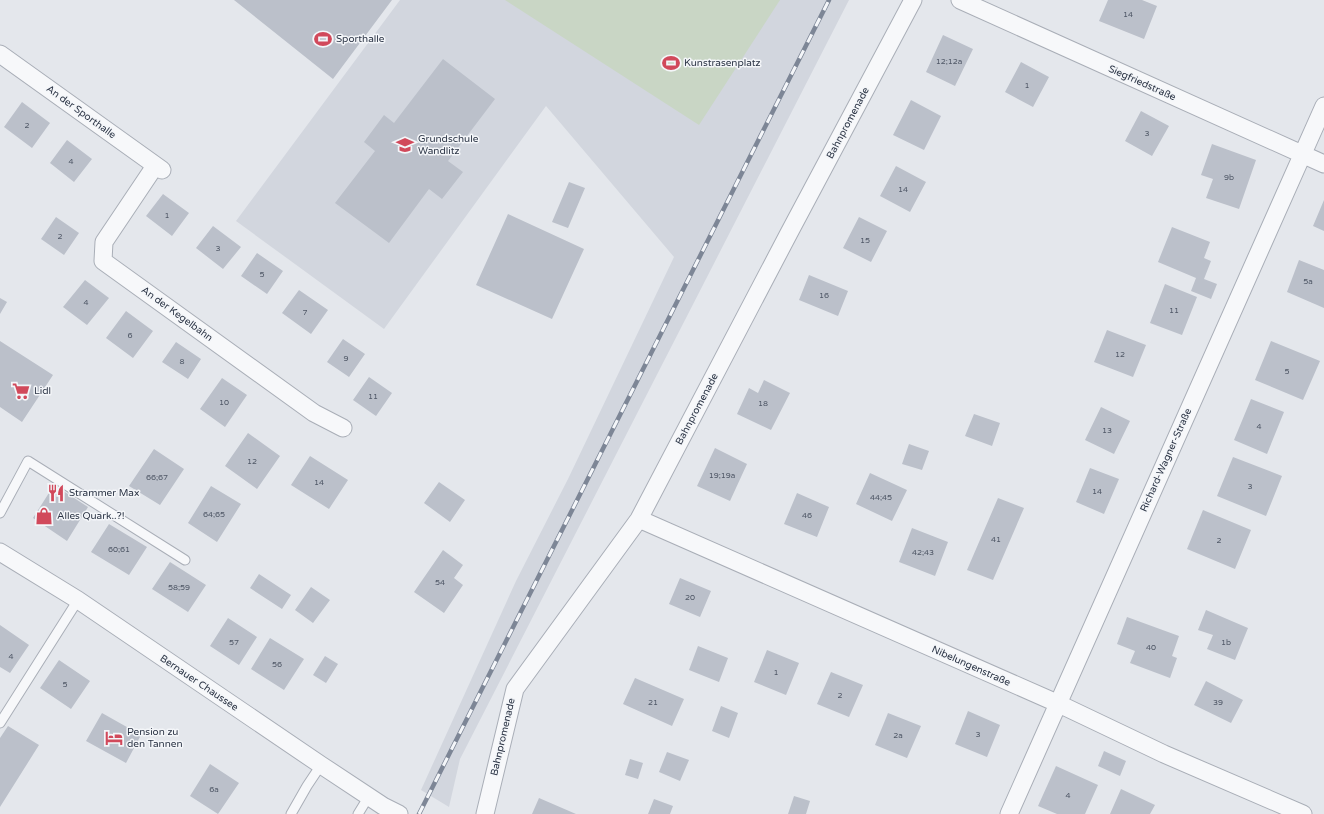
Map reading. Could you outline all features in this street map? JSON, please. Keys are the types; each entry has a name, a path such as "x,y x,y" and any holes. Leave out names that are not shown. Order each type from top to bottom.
{"street":[{"name":"Bahnpromenade","path":"485,814 515,689 639,519 914,0"},
{"name":"Siegfriedstraße","path":"960,0 1324,164"},
{"name":"An der Sporthalle","path":"0,54 158,168"},
{"name":"Richard-Wagner-Straße","path":"1009,814 1324,106"},
{"name":"An der Kegelbahn","path":"158,168 104,242 103,261 314,413 343,428"},
{"name":"Nibelungenstraße","path":"639,519 1059,704 1164,754 1303,814"},
{"name":"Bernauer Chaussee","path":"0,552 78,600 321,765 383,806 399,814"}],"lane":[{"path":"0,513 28,461 185,560"},
{"path":"0,724 78,600"},
{"path":"291,814 321,765"},
{"path":"358,814 369,796"}],"shaded area":[{"name":"Grundschule Wandlitz","path":"400,0 849,0 460,759 449,807 421,790 516,581 568,479 674,257 546,106 384,329 236,221"}],"green space":[{"name":"Kunstrasenplatz","path":"505,0 780,0 699,125"}],"building":[{"name":"Sporthalle","path":"234,0 392,0 333,79"},
{"path":"1108,0 1142,0 1157,6 1144,39 1099,21"},
{"path":"943,35 973,49 955,86 926,72"},
{"path":"443,59 495,99 448,161 463,172 442,199 429,189 389,243 335,203 375,151 364,142 384,115 394,123"},
{"path":"1021,62 1049,77 1033,107 1005,92"},
{"path":"911,100 941,116 924,150 893,135"},
{"path":"22,102 50,123 32,148 4,127"},
{"path":"1141,111 1169,126 1152,156 1125,141"},
{"path":"67,140 92,159 74,182 50,163"},
{"path":"1212,144 1256,160 1239,209 1206,198 1213,179 1201,175"},
{"path":"896,166 926,182 910,212 880,196"},
{"path":"569,182 585,188 568,228 552,222"},
{"path":"163,194 189,213 172,236 146,216"},
{"path":"1324,200 1324,231 1313,226"},
{"path":"508,214 584,249 552,319 476,285"},
{"path":"56,217 79,233 64,255 41,239"},
{"path":"859,217 887,231 871,262 843,248"},
{"path":"213,226 241,247 223,269 196,248"},
{"path":"1172,227 1210,242 1204,258 1211,261 1204,279 1217,284 1211,299 1191,291 1196,278 1158,262"},
{"path":"257,253 283,271 267,294 241,276"},
{"path":"1299,260 1324,270 1324,308 1287,292"},
{"path":"809,275 848,291 838,316 799,300"},
{"path":"85,280 109,298 87,325 63,307"},
{"path":"1165,284 1197,297 1182,335 1150,323"},
{"path":"299,290 328,310 311,334 282,313"},
{"path":"0,298 7,302 0,314"},
{"path":"126,311 153,331 133,358 106,338"},
{"path":"1107,330 1146,345 1133,377 1094,362"},
{"path":"343,339 365,354 349,377 327,362"},
{"name":"Lidl","path":"0,341 53,375 22,422 0,407"},
{"path":"1271,341 1320,361 1303,400 1255,380"},
{"path":"176,342 201,359 188,379 162,362"},
{"path":"369,377 392,393 376,416 353,400"},
{"path":"222,378 247,395 225,427 200,409"},
{"path":"764,380 790,393 771,430 737,414 749,388 758,393"},
{"path":"1251,399 1284,412 1267,454 1234,440"},
{"path":"1101,407 1130,421 1114,454 1085,440"},
{"path":"974,414 1000,423 992,446 965,436"},
{"path":"248,433 280,456 257,489 225,466"},
{"path":"909,444 929,451 922,470 902,464"},
{"path":"715,448 747,464 730,501 697,486"},
{"path":"154,449 184,469 160,505 129,486"},
{"path":"310,456 348,480 329,509 291,485"},
{"path":"1233,457 1282,476 1266,516 1217,496"},
{"path":"1090,468 1119,479 1104,514 1076,502"},
{"path":"870,473 907,490 892,521 856,504"},
{"path":"439,482 465,500 450,522 424,503"},
{"path":"54,485 88,507 67,541 33,518"},
{"path":"211,486 241,504 217,542 188,523"},
{"path":"797,493 829,507 817,537 784,524"},
{"path":"998,498 1024,508 993,580 967,570"},
{"path":"1203,510 1251,530 1235,569 1187,549"},
{"path":"109,524 147,547 129,575 91,552"},
{"path":"912,528 948,542 935,576 899,562"},
{"path":"443,550 463,565 454,578 463,585 444,613 414,592"},
{"path":"170,562 206,585 188,612 152,589"},
{"path":"259,574 291,595 282,609 250,588"},
{"path":"680,578 711,591 700,617 669,604"},
{"path":"311,587 330,600 313,623 295,610"},
{"path":"1206,610 1248,628 1235,660 1207,649 1213,635 1198,630"},
{"path":"1127,617 1179,636 1172,656 1177,658 1170,678 1130,663 1135,651 1117,644"},
{"path":"228,618 257,637 239,665 210,646"},
{"path":"0,625 29,645 10,673 0,667"},
{"path":"270,638 304,659 284,690 251,669"},
{"path":"698,646 728,658 719,682 689,670"},
{"path":"767,650 799,663 786,695 754,682"},
{"path":"325,656 338,664 326,683 313,675"},
{"path":"59,660 90,681 71,709 40,688"},
{"path":"831,672 863,685 849,717 817,704"},
{"path":"635,678 684,699 672,726 623,704"},
{"path":"1206,681 1243,700 1231,723 1194,705"},
{"path":"721,706 738,713 729,738 712,731"},
{"path":"968,711 1000,725 987,757 955,744"},
{"name":"Pension zu den Tannen","path":"102,713 141,735 126,763 86,741"},
{"path":"888,713 921,726 907,758 875,745"},
{"path":"8,726 39,745 0,807 0,738"},
{"path":"1104,751 1126,761 1120,776 1098,766"},
{"path":"667,752 689,760 680,781 659,772"},
{"path":"630,759 643,763 638,779 625,775"},
{"path":"210,764 239,783 218,814 190,796"},
{"path":"1056,766 1098,785 1085,814 1057,814 1038,806"},
{"path":"1121,789 1155,805 1150,814 1110,814"},
{"path":"794,796 810,801 806,814 788,814"},
{"path":"539,798 576,814 532,814"},
{"path":"654,799 673,806 670,814 648,814"}],"railway":[{"path":"419,814 829,0"}],"place":[{"name":"Sporthalle","path":"323,39"},
{"name":"Kunstrasenplatz","path":"671,63"},
{"name":"Grundschule Wandlitz","path":"405,145"},
{"name":"Lidl","path":"21,391"},
{"name":"Strammer Max","path":"56,493"},
{"name":"Alles Quark..?!","path":"44,516"},
{"name":"Pension zu den Tannen","path":"114,738"}]}
